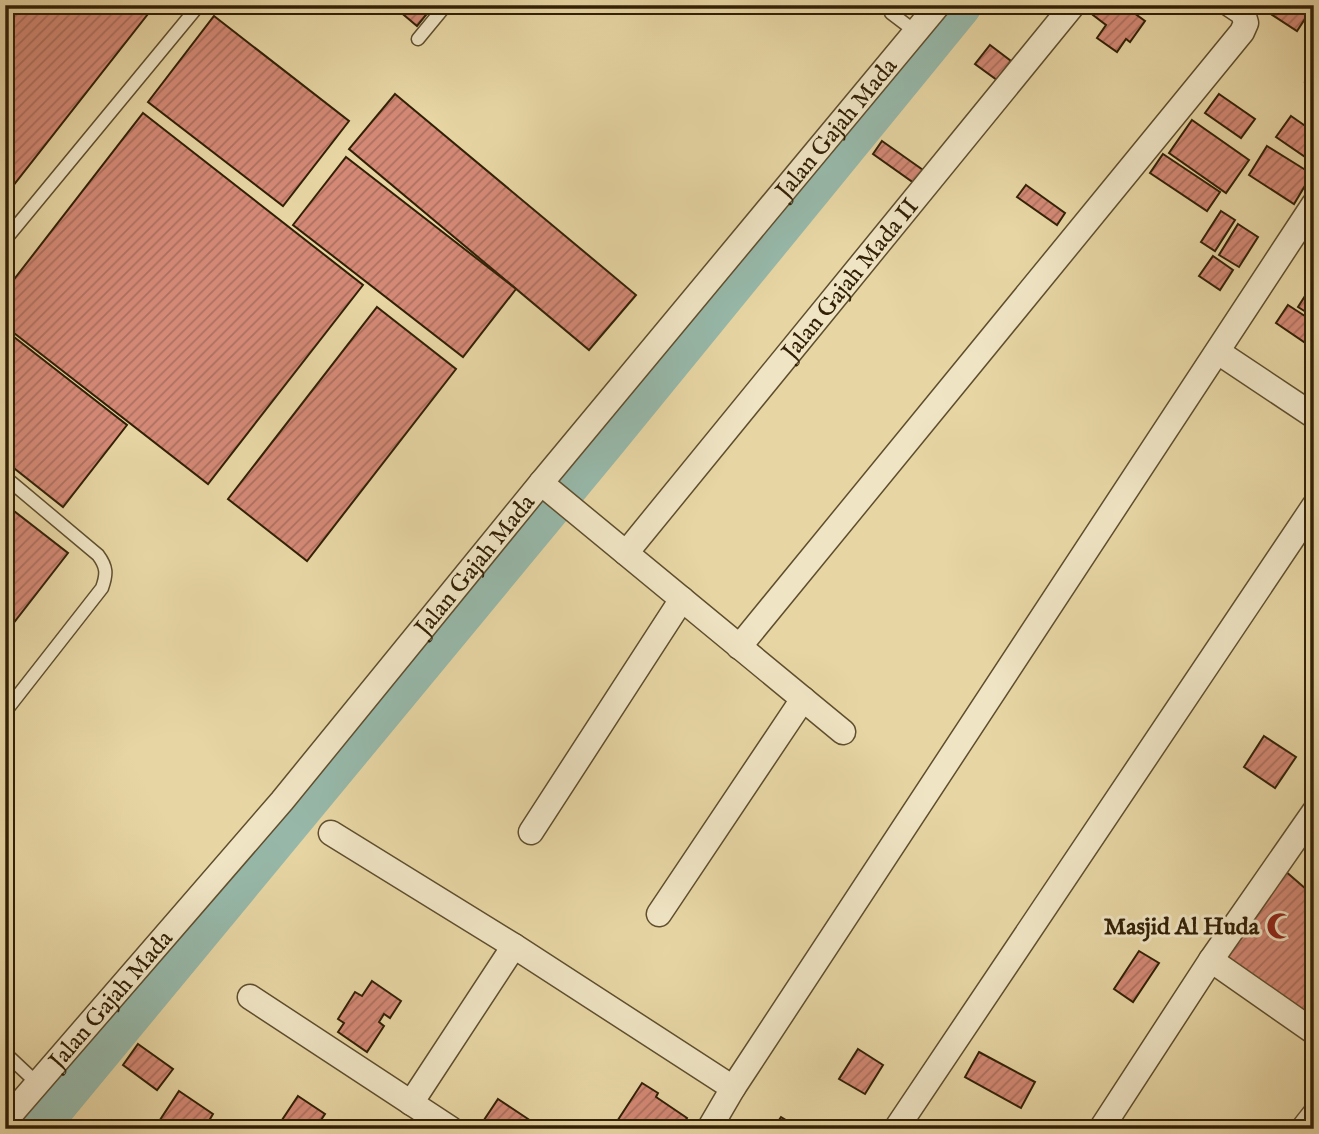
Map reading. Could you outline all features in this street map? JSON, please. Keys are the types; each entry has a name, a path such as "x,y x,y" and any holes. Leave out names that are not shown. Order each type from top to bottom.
{"street":[{"name":"Jalan Gajah Mada","path":"5,1121 282,802 547,488 939,5"},
{"name":"Jalan Gajah Mada II","path":"626,553 1073,5"},
{"path":"739,647 1242,32 1246,23 1243,13 1231,5"},
{"path":"709,1129 733,1088 1314,204"},
{"path":"1218,352 1314,416"},
{"path":"547,488 843,732"},
{"path":"896,1129 1314,506"},
{"path":"531,832 682,599"},
{"path":"659,914 803,699"},
{"path":"1101,1129 1211,960 1314,812"},
{"path":"331,833 514,946 733,1088"},
{"path":"411,1103 514,946"},
{"path":"1211,960 1314,1031"},
{"path":"250,997 451,1129"},
{"path":"1303,1129 1314,1115"}],"lane":[{"path":"5,240 199,5"},
{"path":"418,39 446,5"},
{"path":"891,13 916,32"},
{"path":"5,477 98,555 105,565 106,576 102,588 5,712"},
{"path":"5,1053 38,1084"}],"building":[{"path":"5,5 155,5 5,196"},
{"path":"392,5 434,5 417,26"},
{"path":"1100,5 1123,5 1145,21 1130,42 1126,39 1117,52 1097,38 1106,25 1093,15"},
{"path":"1257,5 1314,5 1297,31"},
{"path":"214,16 349,121 283,206 148,102"},
{"path":"990,45 1011,61 997,80 975,64"},
{"path":"1314,68 1314,87 1305,82"},
{"path":"395,94 636,295 589,350 349,149"},
{"path":"1219,94 1255,119 1241,138 1205,113"},
{"path":"143,113 363,285 208,484 5,326 5,291"},
{"path":"1291,116 1314,132 1314,163 1276,137"},
{"path":"1192,120 1249,160 1226,193 1169,153"},
{"path":"882,141 923,170 914,183 873,154"},
{"path":"1267,146 1312,174 1294,204 1249,175"},
{"path":"1163,154 1220,192 1207,211 1150,173"},
{"path":"346,157 516,289 463,357 293,225"},
{"path":"1026,185 1065,213 1057,225 1017,197"},
{"path":"1221,211 1235,220 1215,251 1201,242"},
{"path":"1238,224 1258,237 1239,267 1219,255"},
{"path":"1213,256 1233,270 1220,290 1199,276"},
{"path":"1314,282 1314,317 1298,307"},
{"path":"1288,305 1314,322 1314,334 1307,344 1276,323"},
{"path":"377,307 456,369 307,561 228,499"},
{"path":"5,330 127,425 63,507 5,461"},
{"path":"5,504 68,553 5,634"},
{"path":"1264,736 1296,757 1275,788 1244,767"},
{"name":"Masjid Al Huda","path":"1284,870 1314,896 1314,1023 1227,957"},
{"path":"1139,951 1159,963 1133,1002 1114,989"},
{"path":"372,981 401,1001 390,1018 384,1014 379,1022 384,1026 367,1052 338,1032 344,1023 338,1019 355,992 362,996"},
{"path":"138,1044 173,1069 157,1090 123,1065"},
{"path":"858,1049 883,1065 865,1094 839,1079"},
{"path":"979,1052 1035,1082 1021,1108 965,1077"},
{"path":"642,1083 658,1093 656,1097 687,1118 680,1129 651,1129 643,1123 639,1129 612,1129"},
{"path":"179,1091 213,1114 204,1129 154,1129"},
{"path":"298,1096 325,1114 315,1129 276,1129"},
{"path":"498,1099 543,1129 478,1129"},
{"path":"781,1117 799,1128 799,1129 773,1129"}],"waterway":[{"path":"33,1129 958,5"}],"place":[{"name":"Masjid Al Huda","path":"1280,926"}]}
